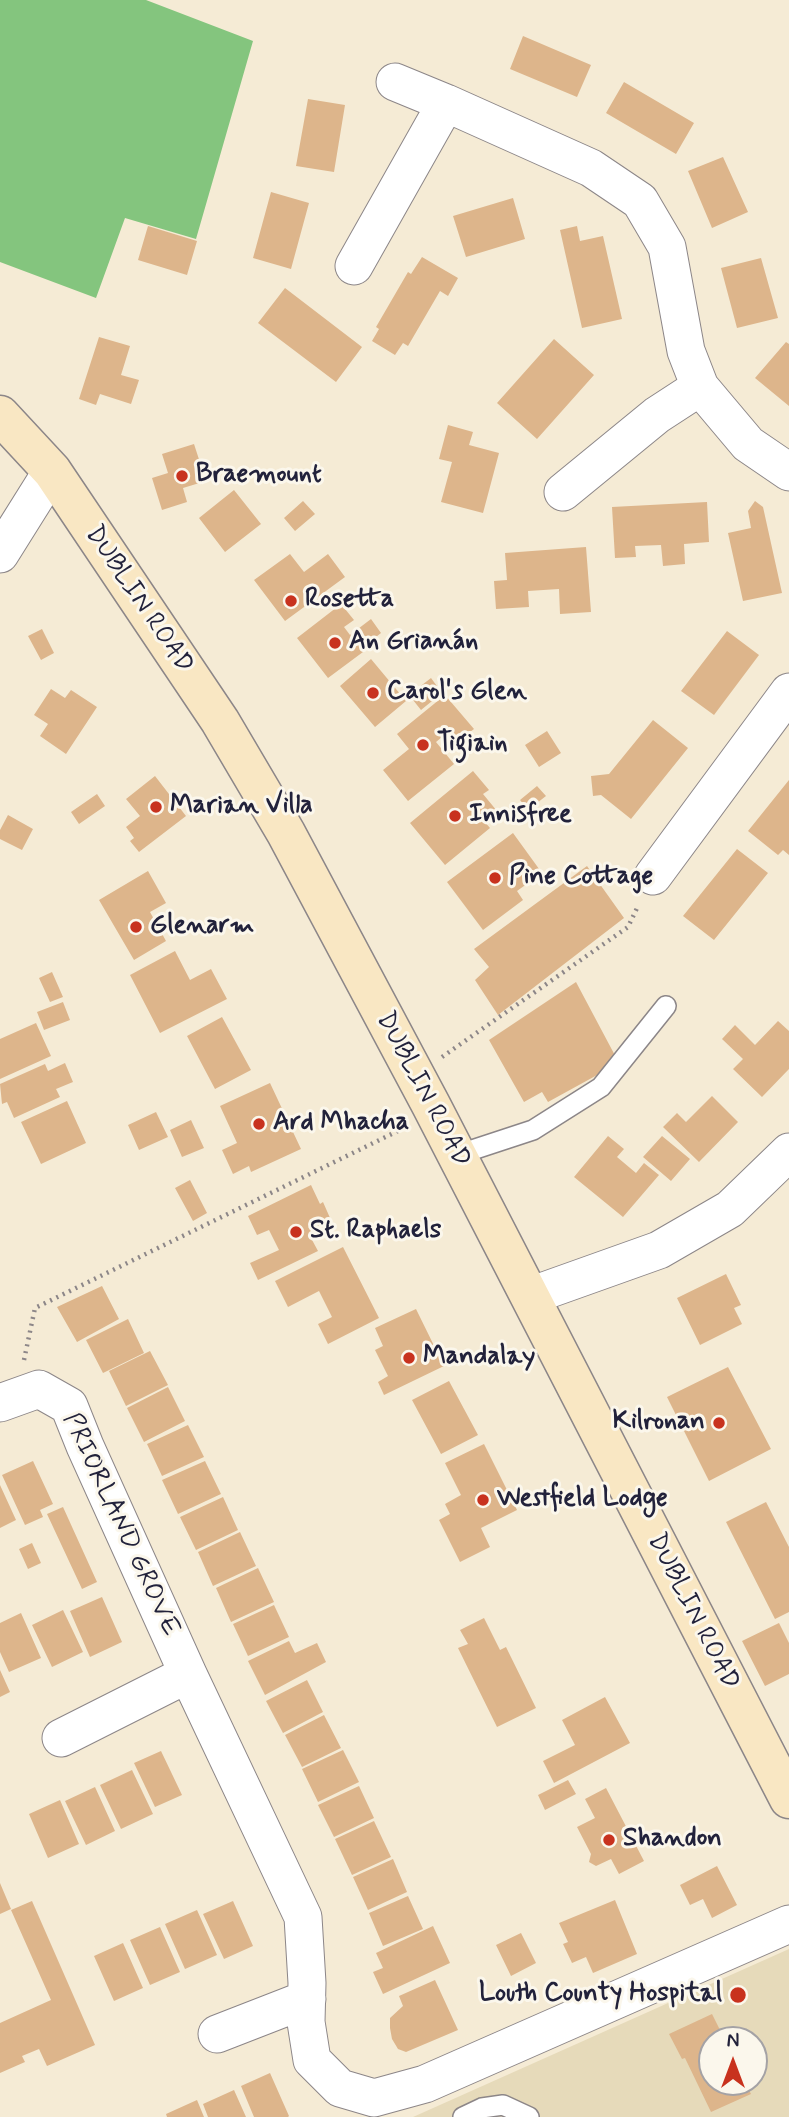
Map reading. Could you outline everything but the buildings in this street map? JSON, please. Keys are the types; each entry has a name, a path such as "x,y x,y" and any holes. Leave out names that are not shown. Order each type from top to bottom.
{"main road":[{"name":"DUBLIN ROAD","path":"0,415 52,471 220,720 286,833 416,1076 789,1799"}],"street":[{"path":"395,82 591,168 640,201 667,247 687,351 700,387 748,444 789,472"},
{"path":"354,266 446,103"},
{"path":"563,492 657,415 700,387"},
{"path":"0,554 52,471"},
{"path":"653,876 789,692"},
{"path":"530,1296 659,1250 730,1209 789,1152"},
{"name":"PRIORLAND GROVE","path":"8,1399 39,1389 69,1406 188,1674 303,1917 306,2022 312,2060 340,2088 374,2098 425,2084 789,1924"},
{"path":"61,1738 188,1674"},
{"path":"217,2034 307,1999"}],"lane":[{"path":"457,1155 533,1130 601,1087 666,1006"},
{"path":"463,2117 482,2108 503,2105 529,2117"}],"path":[{"path":"416,1076 628,927 653,876"},
{"path":"8,1399 35,1308 401,1129 436,1115"}],"shaded area":[{"name":"Louth County Hospital","path":"789,1949 789,2117 413,2117"}],"green space":[{"path":"0,0 146,0 253,41 196,239 125,218 96,298 0,262"}],"place":[{"name":"Braemount","path":"182,476"},
{"name":"Rosetta","path":"291,601"},
{"name":"An Grianán","path":"335,643"},
{"name":"Carol's Glen","path":"373,693"},
{"name":"Tigiain","path":"423,745"},
{"name":"Marian Villa","path":"156,807"},
{"name":"Innisfree","path":"455,816"},
{"name":"Pine Cottage","path":"495,878"},
{"name":"Glenarm","path":"136,927"},
{"name":"Ard Mhacha","path":"259,1124"},
{"name":"St. Raphaels","path":"296,1232"},
{"name":"Mandalay","path":"409,1358"},
{"name":"Kilronan","path":"719,1423"},
{"name":"Westfield Lodge","path":"483,1500"},
{"name":"Shandon","path":"609,1840"},
{"name":"Louth County Hospital","path":"738,1995"}]}
